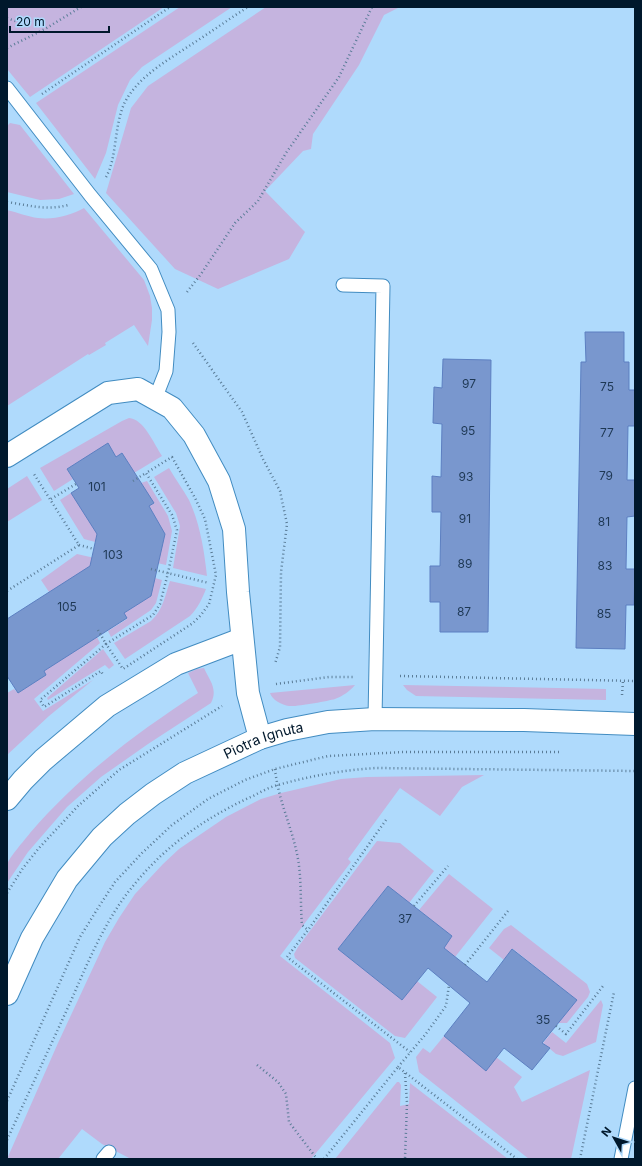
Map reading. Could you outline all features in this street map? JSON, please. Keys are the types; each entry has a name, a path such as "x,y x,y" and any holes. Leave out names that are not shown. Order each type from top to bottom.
{"street":[{"path":"7,456 108,393 138,389 172,408 194,435 219,481 234,529 242,639 248,693 260,738"},
{"path":"7,799 43,760 107,706 176,664 242,639"},
{"name":"Piotra Ignuta","path":"7,994 32,938 67,879 102,837 127,814 153,794 185,773 260,738 287,730 328,722 375,719 524,720 635,724"}],"lane":[{"path":"7,88 90,195 151,269 168,310 169,332 166,371 155,399"},
{"path":"343,285 383,286 375,719"},
{"path":"621,1159 635,1088"}],"path":[{"path":"7,48 45,29 81,7"},
{"path":"22,107 170,7"},
{"path":"7,202 42,208 60,208 81,202 90,195 100,186 109,172 117,128 125,103 139,83 185,49 248,7"},
{"path":"168,310 182,298 201,274 235,223 258,201 286,153 339,77 372,7"},
{"path":"7,18 18,22"},
{"path":"117,673 193,622 201,615 209,604 215,584 216,575 205,519 195,498 168,451"},
{"path":"133,481 172,457"},
{"path":"34,473 79,545 94,549"},
{"path":"107,679 101,671 44,706 40,700 106,644 153,615 160,604 168,573 176,530 172,514 146,474"},
{"path":"51,499 76,484"},
{"path":"7,591 79,545"},
{"path":"151,569 215,584"},
{"path":"98,630 123,669"},
{"path":"393,676 635,681"},
{"path":"269,685 329,677 356,677"},
{"path":"622,688 623,681"},
{"path":"7,893 31,858 78,806 119,770 228,702"},
{"path":"7,1100 80,938 115,882 142,853 172,825 208,799 245,780 275,769 328,756 404,752 565,752"},
{"path":"7,1140 90,958 109,920 133,886 178,839 210,817 277,785 338,772 376,768 635,771"},
{"path":"275,769 277,785 297,854 300,879 302,925 308,930"},
{"path":"386,820 308,930 287,957 410,1052"},
{"path":"414,906 448,866"},
{"path":"465,965 508,911"},
{"path":"324,1159 425,1035 446,1006 449,985"},
{"path":"556,1026 566,1034 603,986"},
{"path":"580,1159 614,992"},
{"path":"257,1065 278,1082 286,1094 289,1122 317,1159"},
{"path":"398,1067 517,1159"},
{"path":"405,1072 407,1103 405,1159"}],"shaded area":[{"path":"7,7 164,7 30,97 7,69"},
{"path":"180,7 232,7 142,67 130,80 118,105 106,153 95,179 36,103"},
{"path":"266,7 400,7 384,15 359,65 313,134 311,149 303,151 265,191 305,232 289,259 218,289 175,269 106,193 131,108 148,86"},
{"path":"10,123 20,125 74,194 59,199 40,200 7,192 7,126"},
{"path":"84,208 144,280 150,296 152,308 152,320 148,346 134,325 105,343 106,345 89,355 88,354 7,406 7,210 30,217 50,218 74,213"},
{"path":"129,418 134,419 144,427 162,456 134,473 122,453 116,457 108,444 67,469 73,479 54,491 40,468"},
{"path":"169,468 189,500 196,518 203,546 207,576 173,568 180,526 176,513 154,477"},
{"path":"27,476 42,500 7,522 7,489"},
{"path":"147,481 168,516 172,531 166,565 153,562 161,551 165,534 149,506 154,503 141,483"},
{"path":"71,493 87,502 103,544 84,539 60,500"},
{"path":"77,554 99,559 67,591 62,584 49,592 41,580"},
{"path":"155,578 162,580 156,603 151,610 111,637 108,631 127,619 124,613 151,596"},
{"path":"170,581 206,589 200,603 190,616 125,659 114,643 151,621 155,617 163,602"},
{"path":"97,637 100,643 34,699 43,711 93,680 49,716 7,755 7,693 14,689 18,693 46,675 44,671"},
{"path":"103,649 114,665 109,669 105,665 48,700 47,698"},
{"path":"204,668 211,681 214,693 211,703 101,777 67,807 28,852 7,883 8,862 30,833 49,812 88,774 109,757 152,724 198,693 188,673"},
{"path":"355,685 346,693 335,699 298,706 283,705 275,700 270,693"},
{"path":"403,685 606,689 606,700 416,696 407,690"},
{"path":"484,775 462,787 440,816 400,788 348,859 351,862 280,956 390,1043 395,1058 311,1159 131,1159 102,1144 82,1129 58,1159 7,1159 58,1043 105,942 135,894 179,849 226,817 261,799 281,793 341,779 367,777"},
{"path":"377,841 400,843 434,871 409,903 388,886 338,949 402,1000 417,981 437,997 405,1038 395,1036 295,958 294,954"},
{"path":"449,874 493,909 455,957 444,948 452,936 419,910"},
{"path":"511,925 587,984 590,992 588,997 567,1023 558,1023 577,1000 513,949 504,960 489,948 504,929"},
{"path":"601,1000 603,1005 596,1042 563,1056 556,1054 543,1043 552,1032 566,1043"},
{"path":"444,1036 486,1070 496,1057 522,1077 514,1087 522,1102 590,1070 571,1159 529,1159 419,1072 416,1057 423,1048 430,1053"},
{"path":"397,1082 401,1085 400,1106 409,1104 410,1083 508,1159 335,1159"}],"building":[{"path":"585,332 624,332 624,362 629,362 629,390 635,390 635,426 628,426 627,480 635,480 635,516 627,517 626,569 635,569 634,605 626,605 625,649 576,648 581,362 586,362"},
{"path":"443,359 491,360 488,632 440,632 440,602 430,602 430,566 440,566 441,512 432,512 432,476 441,477 442,424 433,423 434,387 442,388"},
{"path":"108,443 116,457 122,453 154,503 149,506 165,534 151,596 124,613 127,618 44,671 46,675 18,693 7,676 7,619 90,566 97,534 71,493 79,488 67,469"},
{"path":"388,886 452,936 444,948 487,982 512,949 577,1000 542,1043 550,1048 532,1070 504,1048 486,1071 444,1036 470,1003 428,968 402,1000 338,949"}]}
